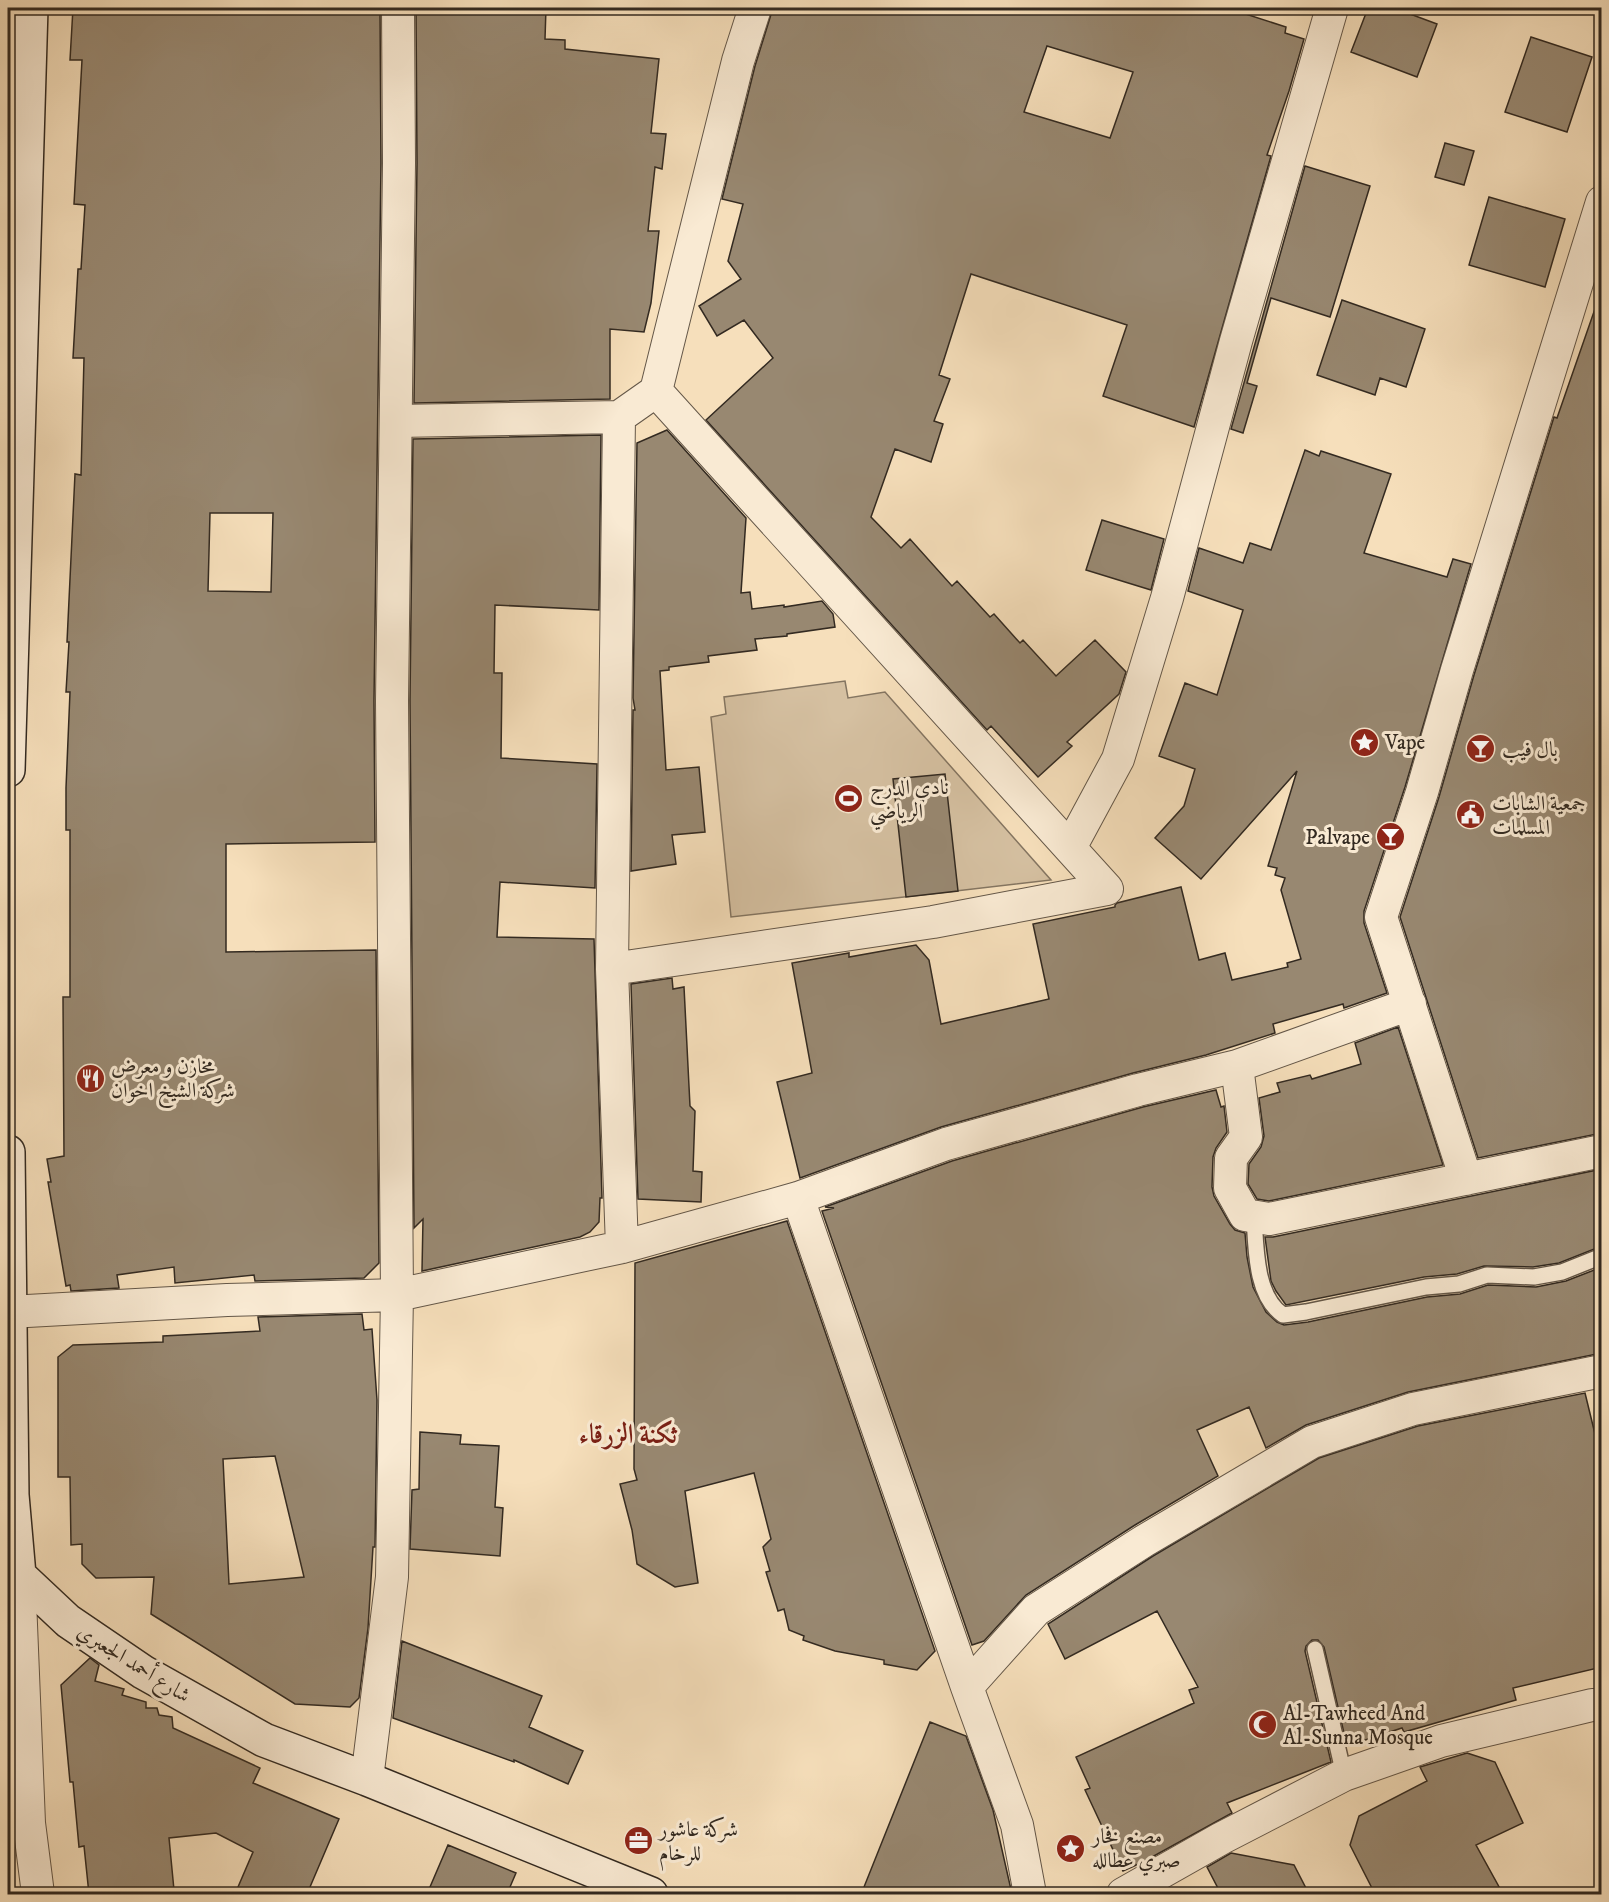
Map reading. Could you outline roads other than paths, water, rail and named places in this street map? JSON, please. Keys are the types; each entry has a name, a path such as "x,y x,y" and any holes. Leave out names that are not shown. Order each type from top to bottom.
{"street":[{"path":"8,770 31,8"},
{"path":"367,1779 392,1577 397,1294 392,701 397,421 398,8"},
{"path":"397,421 619,417 656,391 738,61 755,8"},
{"path":"1070,848 1118,759 1167,598 1236,341 1332,8"},
{"path":"1466,1179 1381,917 1422,792 1602,202"},
{"path":"612,969 933,922 1107,889 656,391"},
{"path":"619,417 612,969 622,1247"},
{"path":"9,1311 397,1294 622,1247 798,1198 946,1144 1138,1090 1237,1066 1410,1004"},
{"path":"1237,1066 1246,1137 1231,1158 1230,1188 1245,1215 1269,1219 1602,1151"},
{"path":"8,1152 9,1397 12,1495 19,1575 18,1825 38,1894"},
{"path":"798,1198 1017,1825 1030,1894"},
{"path":"967,1687 1036,1610 1144,1541 1312,1442 1413,1409 1602,1371"},
{"name":"شارع أحمد الجعبري","path":"19,1575 68,1621 143,1672 264,1740 367,1779 651,1894"},
{"path":"1123,1894 1222,1838 1344,1775 1441,1741 1581,1707 1602,1705"}],"lane":[{"path":"1254,1216 1256,1246 1266,1295 1276,1310 1283,1315 1426,1287 1459,1284 1487,1275 1534,1277 1562,1272 1602,1256"},
{"path":"1315,1649 1344,1775"}],"place":[{"name":"Vape","path":"1364,742"},
{"name":"بال فيب","path":"1481,749"},
{"name":"نادي الدرج الرياضي","path":"849,799"},
{"name":"جمعية الشابات المسلمات","path":"1471,815"},
{"name":"Palvape","path":"1391,837"},
{"name":"مخازن و معرض شركة الشيخ اخوان","path":"90,1078"},
{"name":"Al-Tawheed And Al-Sunna Mosque","path":"1262,1725"},
{"name":"شركة عاشور للرخام","path":"638,1841"},
{"name":"مصنع فخار صبري عطالله","path":"1071,1848"}],"district":[{"name":"ثكنة الزرقاء","path":"628,1434"}]}
